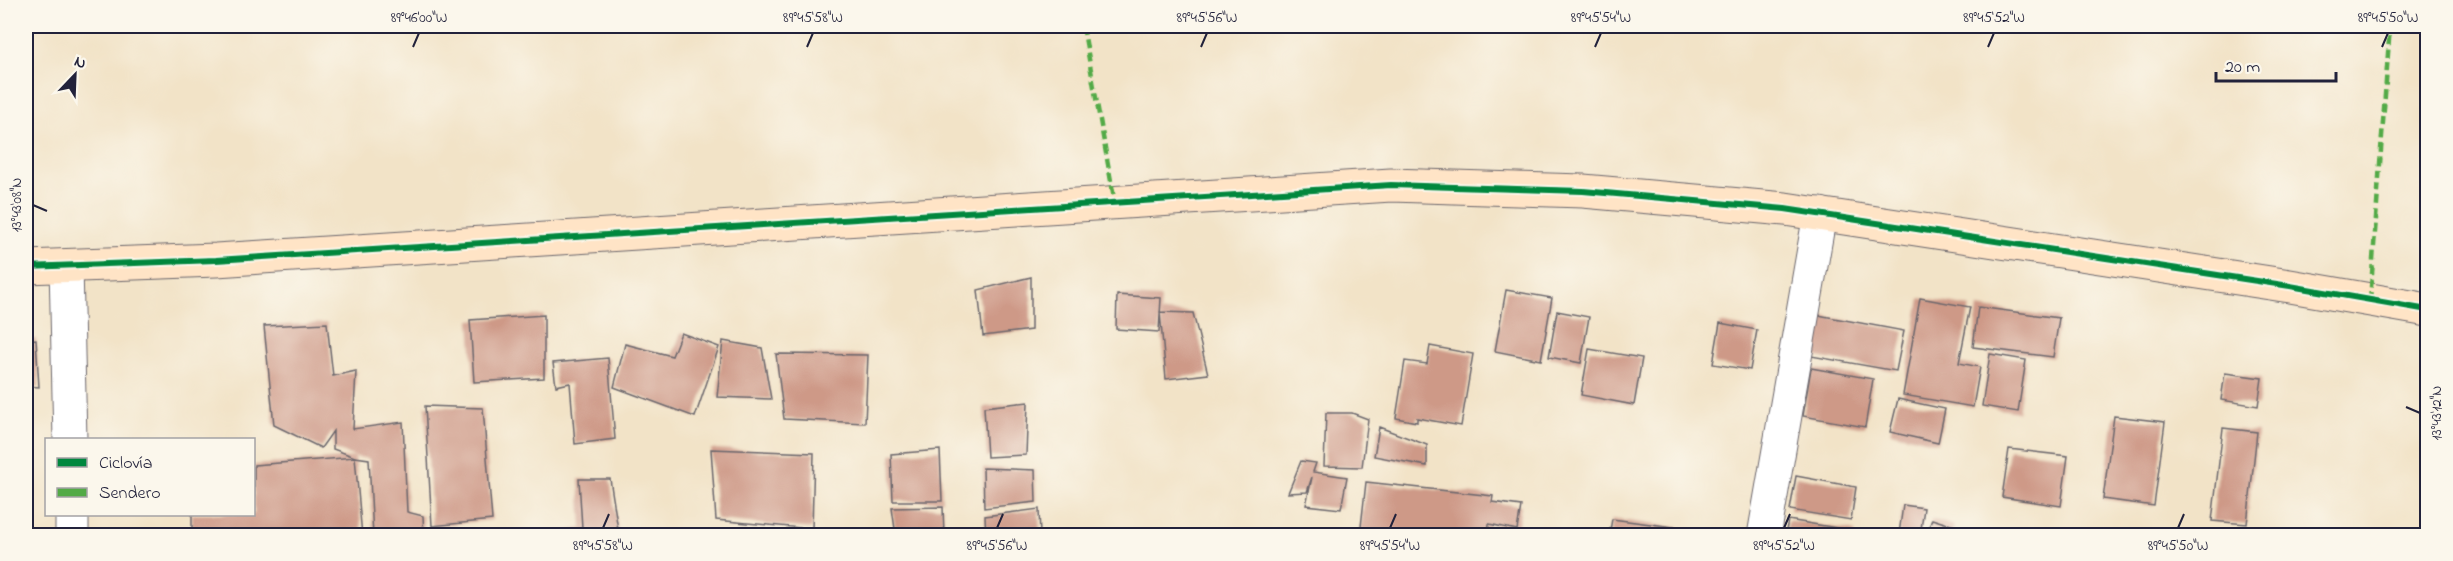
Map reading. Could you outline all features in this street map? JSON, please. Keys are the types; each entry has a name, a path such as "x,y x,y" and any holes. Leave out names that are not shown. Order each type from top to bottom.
{"street":[{"path":"26,267 216,260 1391,185 1583,191 1820,214 2290,286 2427,310"},
{"path":"1764,536 1820,214"},
{"path":"66,266 70,438"},
{"path":"72,516 72,536"}],"building":[{"path":"1031,277 1031,330 983,336 978,290"},
{"path":"1506,290 1552,298 1541,360 1495,351"},
{"path":"1117,295 1161,298 1159,332 1116,329"},
{"path":"1920,298 1970,307 1959,363 1980,367 1973,407 1903,395"},
{"path":"1978,307 2059,318 2053,357 1973,347"},
{"path":"1557,311 1589,317 1581,363 1549,357"},
{"path":"1160,312 1193,313 1208,374 1166,379"},
{"path":"544,315 544,378 474,382 470,320"},
{"path":"1818,315 1904,331 1896,371 1811,356"},
{"path":"327,323 333,376 356,371 353,429 403,422 407,512 423,516 424,536 373,536 369,459 355,457 333,449 333,431 321,448 274,425 264,326"},
{"path":"1720,323 1757,330 1750,370 1713,364"},
{"path":"681,333 719,347 695,417 614,387 625,344 672,356"},
{"path":"36,339 39,387 26,386 26,340"},
{"path":"723,341 762,348 771,399 717,397"},
{"path":"1430,346 1473,354 1461,426 1417,418 1417,422 1396,418 1405,361 1427,364"},
{"path":"1589,349 1642,358 1634,405 1581,395"},
{"path":"776,354 868,355 865,423 784,419"},
{"path":"1990,354 2026,360 2018,412 1982,406"},
{"path":"608,358 615,439 575,444 570,383 556,386 553,363"},
{"path":"1811,368 1873,379 1865,427 1803,416"},
{"path":"2225,373 2262,378 2258,406 2221,400"},
{"path":"1898,399 1945,409 1938,443 1890,432"},
{"path":"1028,402 1026,455 987,457 984,407"},
{"path":"425,406 483,408 492,520 432,526"},
{"path":"1326,413 1352,413 1368,419 1362,467 1324,466"},
{"path":"2114,416 2165,422 2154,506 2103,499"},
{"path":"1379,427 1427,445 1427,466 1374,456"},
{"path":"2223,428 2257,432 2247,524 2212,521"},
{"path":"711,449 814,453 812,529 716,520"},
{"path":"2009,449 2068,456 2061,506 2002,497"},
{"path":"940,450 942,501 893,501 891,454"},
{"path":"355,457 362,536 192,536 192,516 255,516 255,465"},
{"path":"1301,461 1316,463 1313,472 1347,477 1341,509 1306,505 1312,477 1307,492 1288,493"},
{"path":"983,468 1035,470 1036,502 984,508"},
{"path":"1796,476 1856,487 1851,520 1790,510"},
{"path":"579,479 610,479 619,536 530,536 582,528"},
{"path":"1366,482 1493,496 1492,502 1521,506 1517,530 1489,524 1488,536 1360,536"},
{"path":"1903,505 1924,508 1920,536 1899,534"},
{"path":"943,507 944,536 896,536 892,508"},
{"path":"1039,509 1040,536 986,536 985,516"},
{"path":"1612,519 1727,534 1727,536 1609,536"},
{"path":"1932,519 1954,526 1951,536 1926,536"},
{"path":"1788,520 1855,531 1855,536 1785,536"}],"marked path":[{"path":"1083,26 1115,203"},
{"path":"2370,301 2390,26"}],"cycle path":[{"path":"26,267 216,260 1391,185 1583,191 1785,209 2290,286 2428,310"}]}
